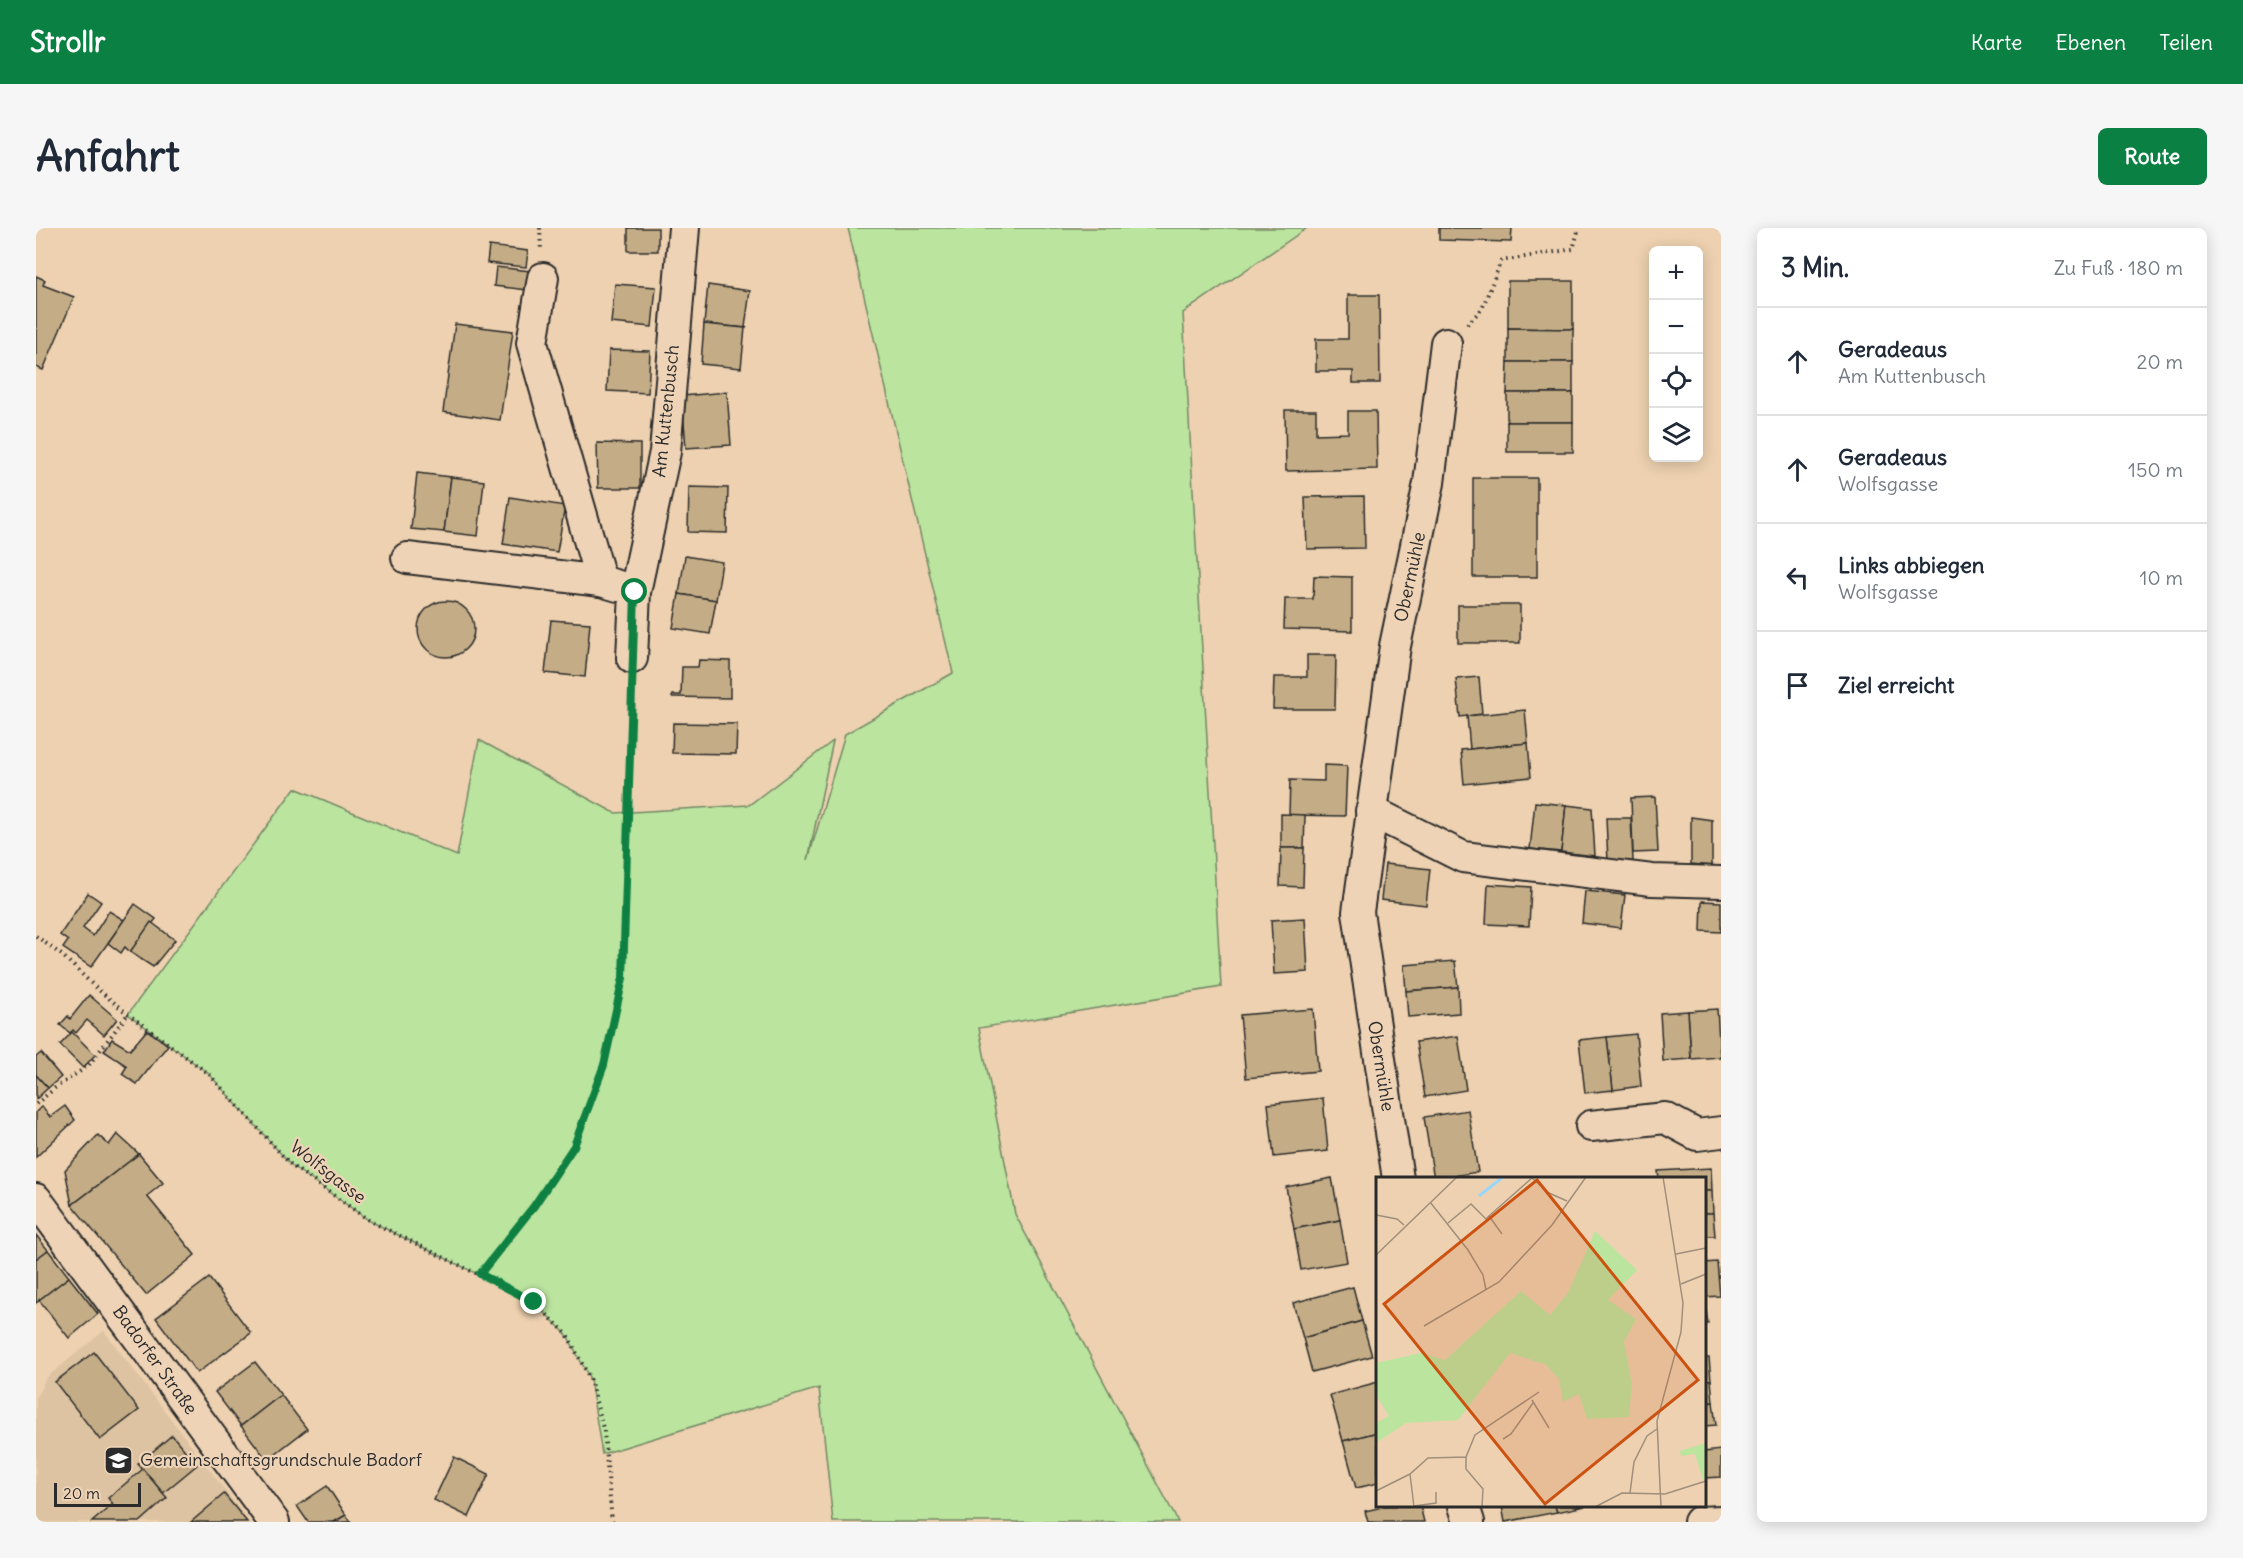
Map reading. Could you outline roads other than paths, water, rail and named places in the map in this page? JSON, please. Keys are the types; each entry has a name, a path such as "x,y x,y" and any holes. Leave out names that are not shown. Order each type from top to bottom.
{"street":[{"name":"Am Kuttenbusch","path":"632,658 635,592 665,452 684,228"},
{"path":"543,278 532,343 602,581"},
{"name":"Obermühle","path":"1398,1177 1358,912 1395,646 1430,483 1446,343"},
{"path":"407,558 602,581 635,592"},
{"path":"1371,811 1463,857 1652,880 1721,882"},
{"path":"1591,1126 1665,1118 1697,1135 1721,1132"},
{"name":"Badorfer Straße","path":"36,1199 274,1522"},
{"path":"1464,1507 1469,1522"},
{"path":"1699,1522 1721,1521"}],"place":[{"name":"Gemeinschaftsgrundschule Badorf","path":"119,1460"}]}
